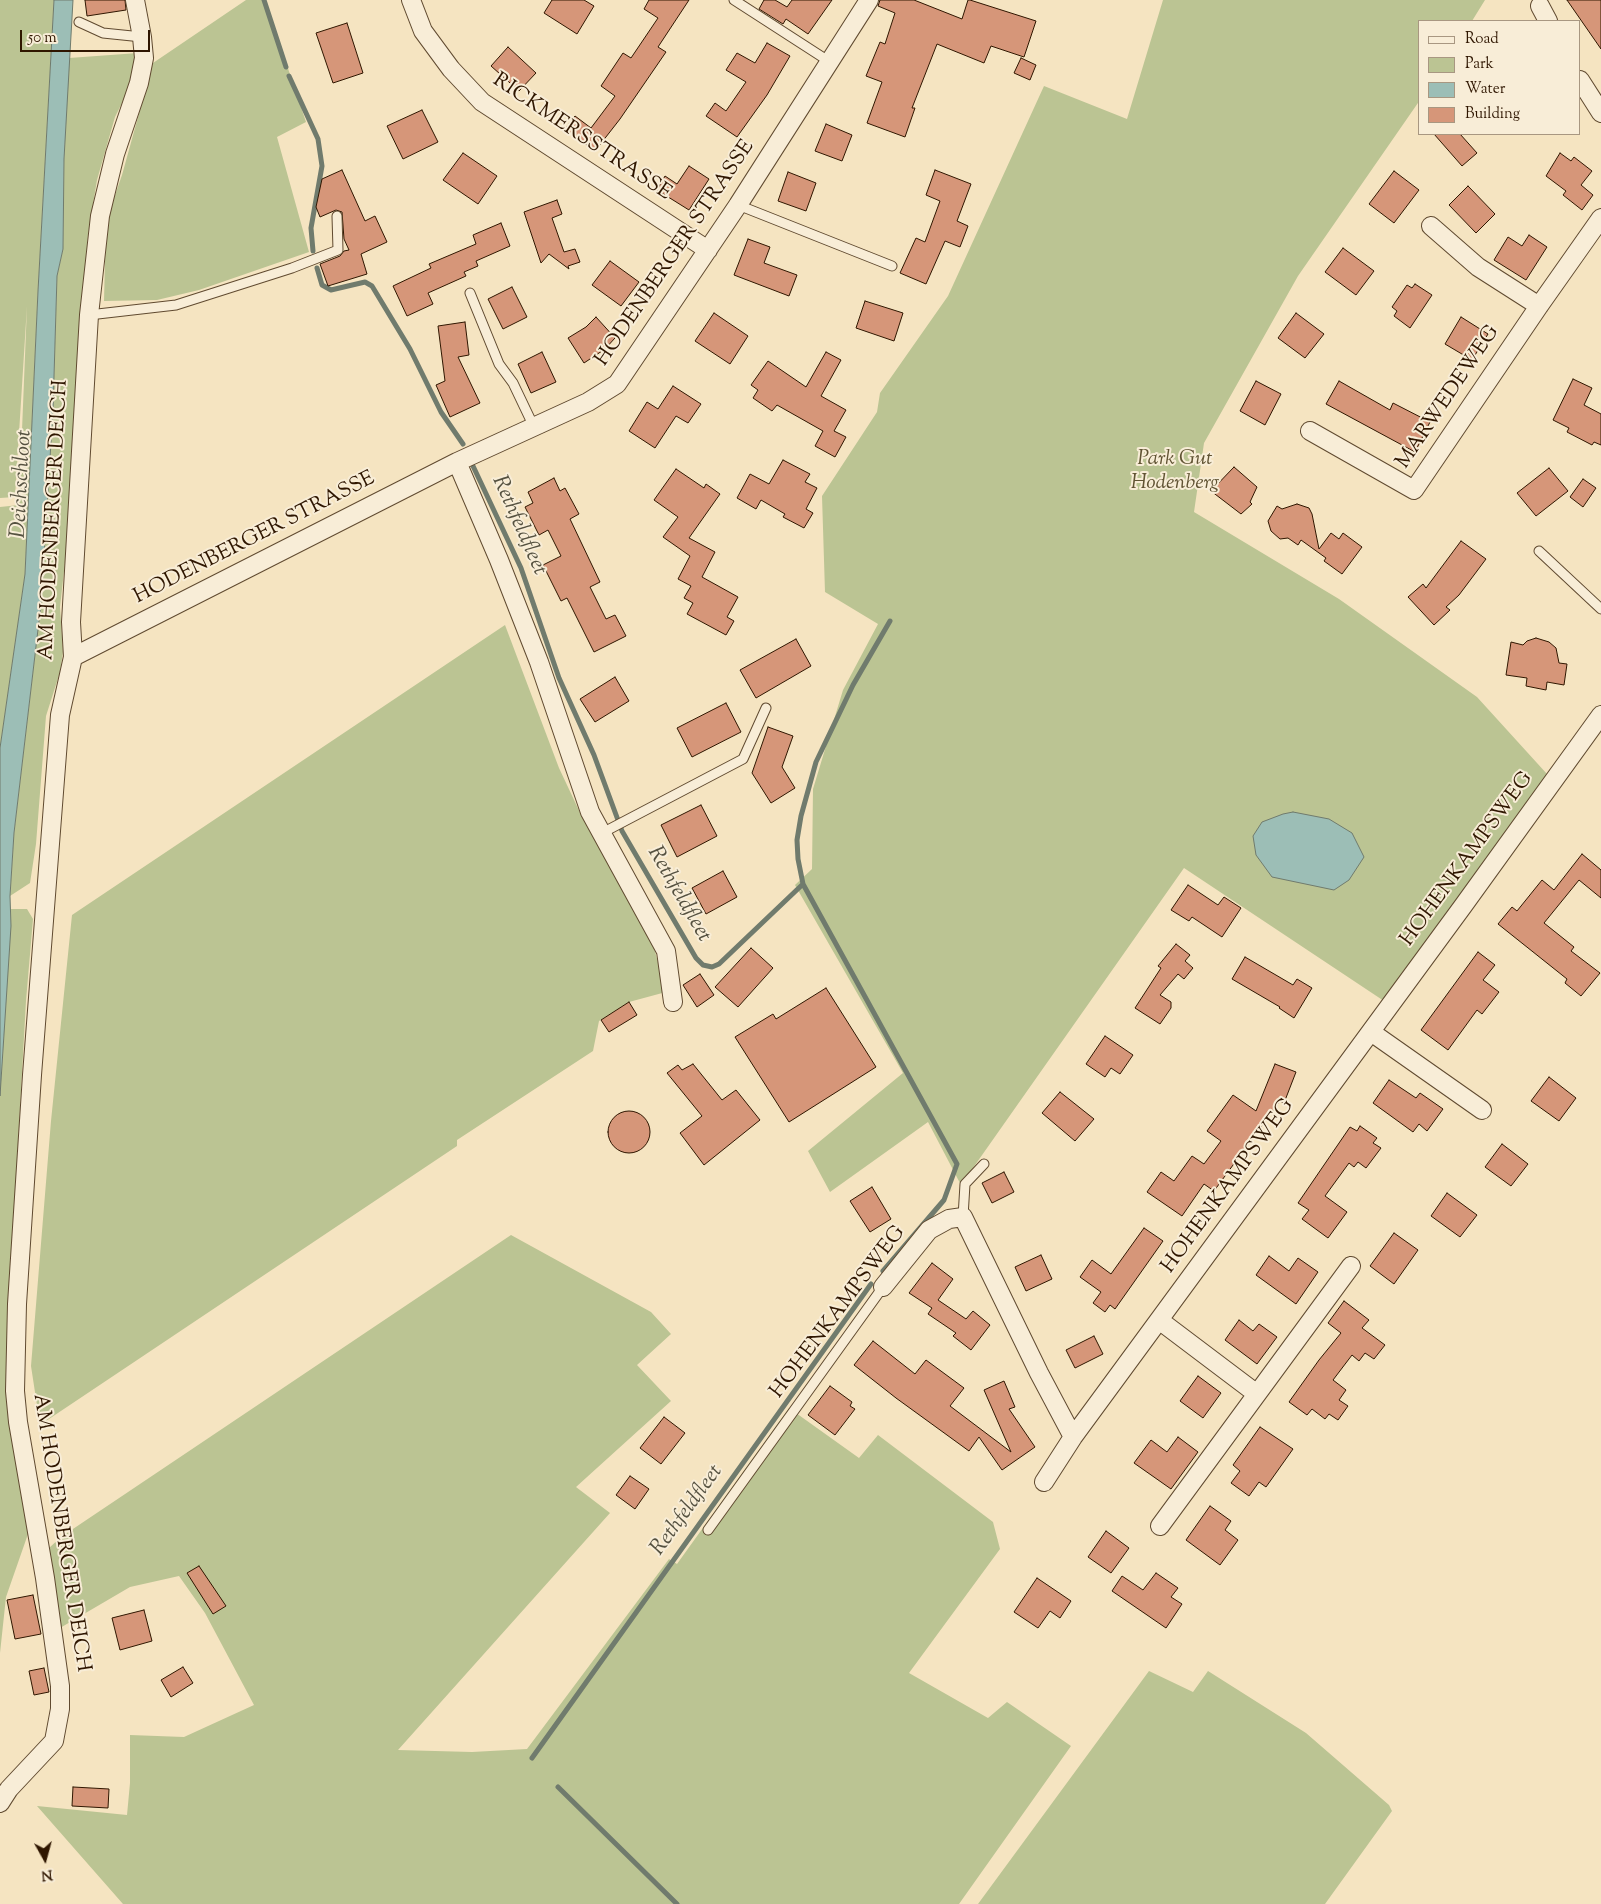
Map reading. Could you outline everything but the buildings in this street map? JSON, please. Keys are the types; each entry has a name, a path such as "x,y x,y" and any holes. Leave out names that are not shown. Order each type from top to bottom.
{"street":[{"name":"AM HODENBERGER DEICH","path":"0,1803 9,1789 54,1741 60,1709 60,1686 45,1578 18,1422 15,1391 18,1304 45,900 60,716 73,657 71,622 89,315 100,216 115,154 139,83 144,58 135,0"},
{"name":"RICKMERSSTRASSE","path":"411,0 423,31 451,69 482,102 708,250"},
{"name":"HODENBERGER STRASSE","path":"73,657 457,462 592,400 617,384 738,205 870,0"},
{"path":"1540,6 1547,20"},
{"path":"1581,82 1601,113"},
{"name":"MARWEDEWEG","path":"1310,431 1414,490 1601,218"},
{"path":"1431,226 1478,267 1539,306"},
{"path":"457,462 503,570 539,662 590,812 666,951 673,1002"},
{"name":"HOHENKAMPSWEG","path":"1044,1482 1073,1437 1601,715"},
{"path":"1371,1032 1482,1110"},
{"path":"963,1217 1073,1437"},
{"name":"HOHENKAMPSWEG","path":"883,1287 930,1230 949,1219 963,1217"},
{"path":"1160,1526 1351,1266"},
{"path":"1159,1320 1257,1394"}],"lane":[{"path":"734,0 830,62"},
{"path":"79,22 103,33 142,37"},
{"path":"738,205 892,266"},
{"path":"89,315 176,305 292,268 338,250 337,216"},
{"path":"470,293 499,364 513,383 534,427"},
{"path":"1540,551 1601,609"},
{"path":"602,832 743,759 766,708"},
{"path":"963,1217 965,1184 984,1164"},
{"name":"HOHENKAMPSWEG","path":"708,1530 883,1287"}],"green space":[{"path":"0,0 54,0 25,574 0,748 0,507 19,505 27,306 15,497 0,498"},
{"path":"246,0 265,0 306,122 277,137 309,252 199,290 157,300 104,301 106,221 122,175 153,63"},
{"name":"Park Gut Hodenberg","path":"1163,0 1485,0 1473,20 1418,20 1418,103 1298,276 1204,443 1194,512 1339,599 1477,697 1547,774 1384,1001 1184,868 961,1185 928,1122 830,1192 808,1151 903,1073 795,885 812,869 813,789 843,690 878,624 825,592 822,496 877,412 880,393 948,296 1044,86 1127,119"},
{"path":"138,53 131,85 115,117 97,180 88,235 66,553 60,607 63,652 60,672 46,716 36,844 30,883 10,896 14,833 41,604 53,410 57,276 63,249 64,159 69,58"},
{"path":"505,625 559,768 583,819 653,944 666,992 629,1002 599,1021 593,1051 457,1140 457,1146 40,1425 31,1366 51,1121 72,915"},
{"path":"11,909 27,909 33,919 26,1001 6,1360 9,1419 28,1534 6,1597 0,1653 0,1096"},
{"path":"511,1235 651,1312 671,1334 637,1365 671,1401 576,1487 610,1513 398,1750 472,1752 527,1749 669,1559 677,1564 789,1408 859,1458 878,1435 993,1522 1000,1549 909,1673 988,1718 1007,1702 1071,1746 959,1904 123,1904 37,1806 127,1815 130,1783 130,1735 184,1737 254,1705 205,1613 179,1576 130,1587 60,1628 49,1548 61,1537"},
{"path":"1149,1671 1193,1692 1208,1671 1306,1733 1389,1805 1392,1811 1325,1904 978,1904"}],"water":[{"path":"54,0 73,0 64,159 63,249 57,276 53,410 41,604 14,833 10,896 11,926 0,1096 0,748 25,574"},
{"path":"1293,812 1329,819 1352,833 1364,857 1349,880 1334,890 1272,877 1256,855 1253,836 1262,822"}],"waterway":[{"name":"Rethfeldfleet","path":"264,0 286,67"},
{"name":"Rethfeldfleet","path":"289,76 318,139 322,166 311,228 313,251"},
{"name":"Rethfeldfleet","path":"317,268 322,285 331,290 365,282 372,286 410,349 441,412 463,444"},
{"name":"Rethfeldfleet","path":"473,466 521,568 559,678 594,755 622,831 696,958 703,965 712,967 719,964 803,884"},
{"name":"Rethfeldfleet","path":"883,1271 944,1200 957,1164 803,884 798,859 797,840 801,816 816,762 853,685 890,621"},
{"name":"Rethfeldfleet","path":"532,1758 871,1284"},
{"name":"Rethfeldfleet","path":"558,1787 677,1904"}],"water label":[{"name":"Deichschloot","path":"23,484"}]}
